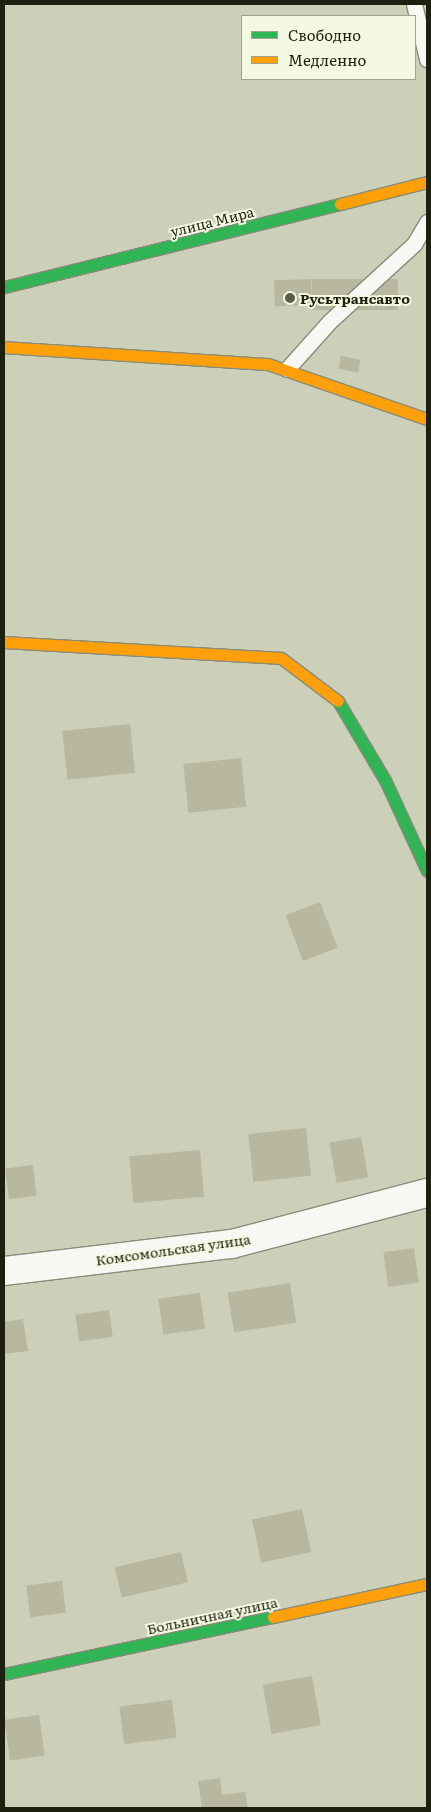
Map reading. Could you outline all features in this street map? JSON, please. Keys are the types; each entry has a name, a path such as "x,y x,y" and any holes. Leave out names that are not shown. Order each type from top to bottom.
{"street":[{"name":"улица Мира","path":"4,287 427,182"},
{"path":"4,347 268,364 288,369 427,419"},
{"path":"4,642 281,658 336,697 385,780 427,870"},
{"name":"Комсомольская улица","path":"4,1271 232,1244 427,1193"},
{"name":"Больничная улица","path":"4,1674 427,1584"}],"lane":[{"path":"414,4 427,59"},
{"path":"288,369 330,321 414,244 427,222"}],"building":[{"path":"311,279 312,305 275,306 274,280"},
{"path":"312,279 398,279 398,310 312,310"},
{"path":"341,356 361,360 358,373 339,369"},
{"path":"130,724 135,773 67,780 62,731"},
{"path":"241,758 246,807 188,813 183,764"},
{"path":"320,902 338,948 303,961 285,915"},
{"path":"306,1128 311,1176 253,1182 248,1134"},
{"path":"361,1137 368,1177 337,1183 329,1143"},
{"path":"200,1150 204,1197 133,1203 129,1156"},
{"path":"33,1165 37,1196 9,1199 5,1168"},
{"path":"414,1248 419,1283 388,1287 383,1252"},
{"path":"290,1283 296,1323 234,1332 228,1293"},
{"path":"200,1293 205,1329 163,1334 158,1299"},
{"path":"109,1310 113,1337 79,1341 75,1315"},
{"path":"23,1319 28,1351 4,1354 4,1322"},
{"path":"302,1509 311,1552 261,1563 252,1520"},
{"path":"181,1552 188,1582 122,1598 115,1567"},
{"path":"62,1581 66,1613 30,1617 26,1585"},
{"path":"312,1676 321,1725 271,1734 263,1685"},
{"path":"172,1700 177,1738 124,1744 119,1706"},
{"path":"39,1715 45,1756 10,1760 4,1720"},
{"path":"220,1778 222,1795 245,1792 248,1808 202,1808 198,1781"}],"traffic: fast":[{"path":"4,287 340,204"},
{"path":"338,701 385,780 427,871"},
{"path":"4,1674 273,1617"}],"traffic: slow":[{"path":"340,204 427,182"},
{"path":"4,347 268,364 427,419"},
{"path":"4,642 281,658 338,701"},
{"path":"273,1617 427,1584"}],"place":[{"name":"Русьтрансавто","path":"290,298"}]}
